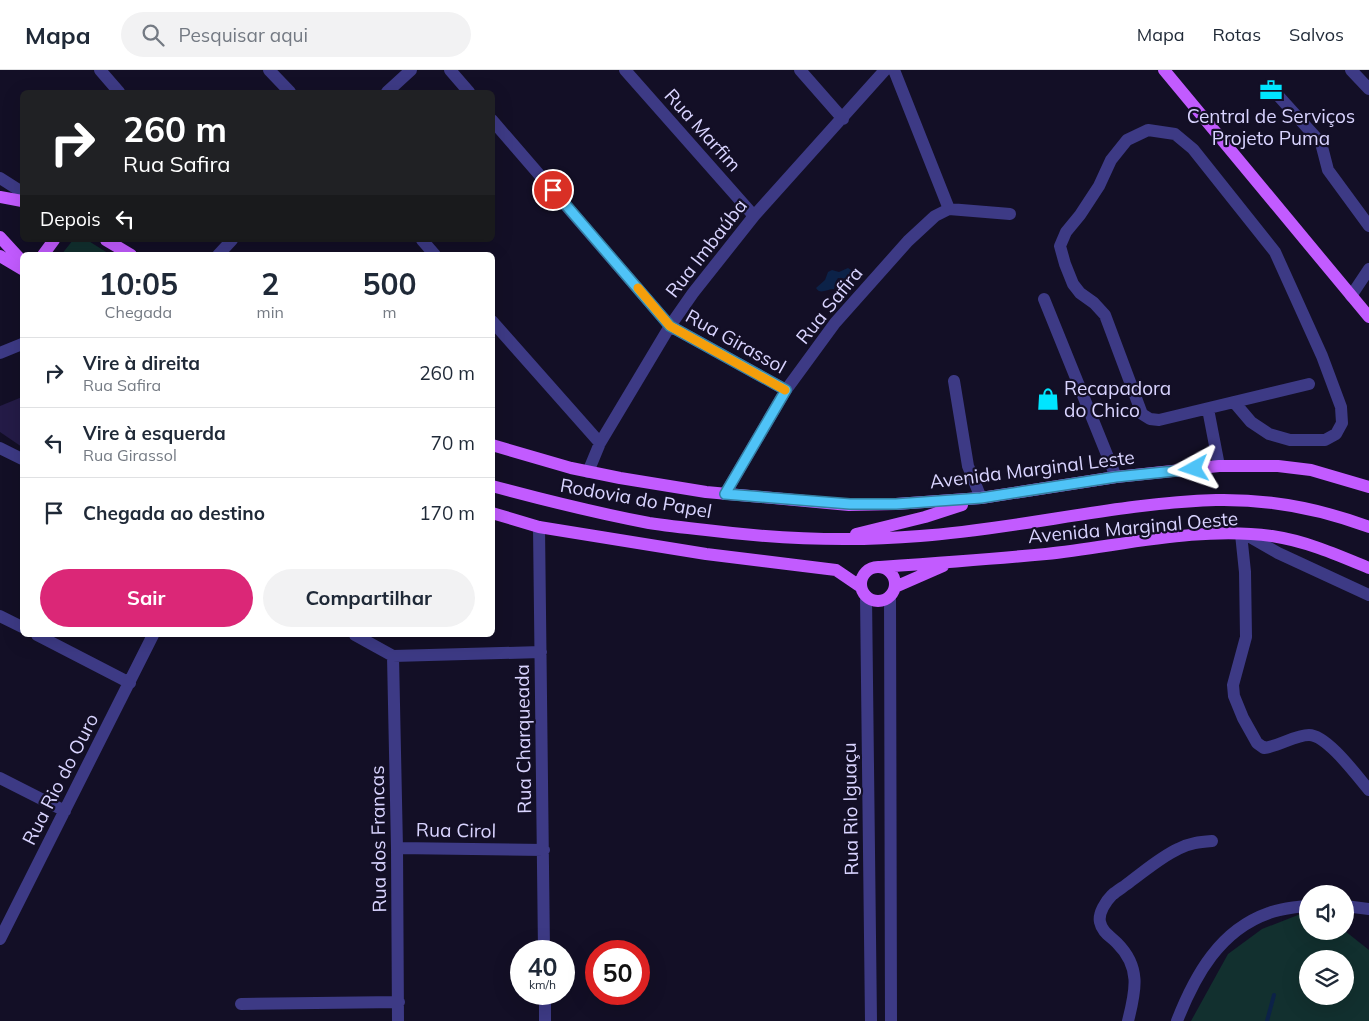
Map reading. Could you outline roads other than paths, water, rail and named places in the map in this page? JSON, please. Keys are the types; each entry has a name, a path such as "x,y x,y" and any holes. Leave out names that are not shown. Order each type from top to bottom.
{"main road":[{"path":"1164,70 1369,317"},
{"path":"0,197 20,201"},
{"path":"0,237 20,259"},
{"path":"109,242 126,252"},
{"path":"0,256 20,268"},
{"name":"Avenida Marginal Leste","path":"495,446 588,472 696,491 850,504 896,504 981,498 1116,477 1219,466 1278,466 1311,470 1369,487"},
{"name":"Rodovia do Papel","path":"495,480 522,494"},
{"name":"Rodovia do Papel","path":"495,487 651,523 796,538 836,539 921,536 1138,507 1218,500 1294,506 1325,513 1369,527"},
{"path":"836,539 925,517 981,498"},
{"path":"495,515 539,527 706,554 836,570 863,591"},
{"name":"Avenida Marginal Oeste","path":"880,567 1047,554 1173,538 1243,534 1288,539 1333,553 1369,568"},
{"name":"Avenida Marginal Oeste","path":"863,591 875,601 881,601 892,591 955,561"},
{"path":"863,591 861,581 866,572 880,567 890,572 893,576 892,591"}],"street":[{"path":"100,70 117,90"},
{"path":"269,70 288,90"},
{"path":"389,90 411,70"},
{"path":"450,70 467,90"},
{"name":"Rua Marfim","path":"625,70 754,216"},
{"path":"800,70 843,119"},
{"name":"Rua Imbaúba","path":"588,472 600,444 670,326 693,293 754,216 885,70"},
{"path":"894,70 949,209 1010,214"},
{"path":"1351,70 1369,89"},
{"path":"1274,91 1321,144 1328,170 1369,226"},
{"name":"Rua Girassol","path":"495,123 670,326 786,390"},
{"path":"1234,402 1251,422 1269,434 1290,440 1325,440 1336,434 1342,423 1341,407 1322,356 1275,252 1192,149 1175,134 1148,130 1127,140 1111,160 1099,186 1066,232 1060,246 1073,284 1080,293 1094,303 1105,315 1142,414 1150,419 1159,420 1208,409 1234,402 1309,384"},
{"path":"0,178 20,191"},
{"name":"Rua Safira","path":"725,494 786,390 836,323 877,274 921,228 935,216 949,209"},
{"path":"221,252 230,242"},
{"path":"424,242 432,252"},
{"path":"1351,296 1369,269"},
{"path":"1044,299 1116,477"},
{"path":"495,324 600,444"},
{"path":"0,353 20,345"},
{"path":"954,381 968,466 981,498"},
{"path":"1208,409 1219,466"},
{"path":"0,448 20,458"},
{"name":"Rua Charqueada","path":"539,527 544,940"},
{"path":"1243,534 1278,553 1369,595"},
{"path":"1243,534 1246,637 1233,685 1234,696 1243,718 1257,742 1264,748 1275,747 1309,735 1318,736 1329,745 1369,790"},
{"name":"Rua Rio Iguaçu","path":"863,591 871,1021"},
{"name":"Rua Rio Iguaçu","path":"891,1021 892,591"},
{"path":"0,616 20,626"},
{"path":"41,637 130,683"},
{"name":"Rua Rio do Ouro","path":"0,939 152,637"},
{"path":"359,637 392,656 541,652"},
{"name":"Rua dos Francas","path":"392,656 397,848 398,1021"},
{"path":"0,778 64,811"},
{"path":"1128,1021 1134,999 1136,977 1130,960 1117,943 1105,932 1100,921 1102,909 1112,896 1179,848 1196,842 1212,841"},
{"name":"Rua Cirol","path":"397,848 544,850"},
{"path":"1177,1021 1187,996 1214,950 1240,927 1270,912 1299,907"},
{"path":"1354,907 1369,909"},
{"path":"241,1004 399,1002"},
{"path":"545,1005 545,1021"}],"water":[{"path":"848,268 851,270 852,276 850,279 838,278 834,289 820,291 816,288 825,280 828,272 832,270 839,272"}],"waterway":[{"path":"1267,1021 1274,995"}],"place":[{"name":"Central de Serviços Projeto Puma","path":"1271,90"},
{"name":"Recapadora do Chico","path":"1048,399"}]}
